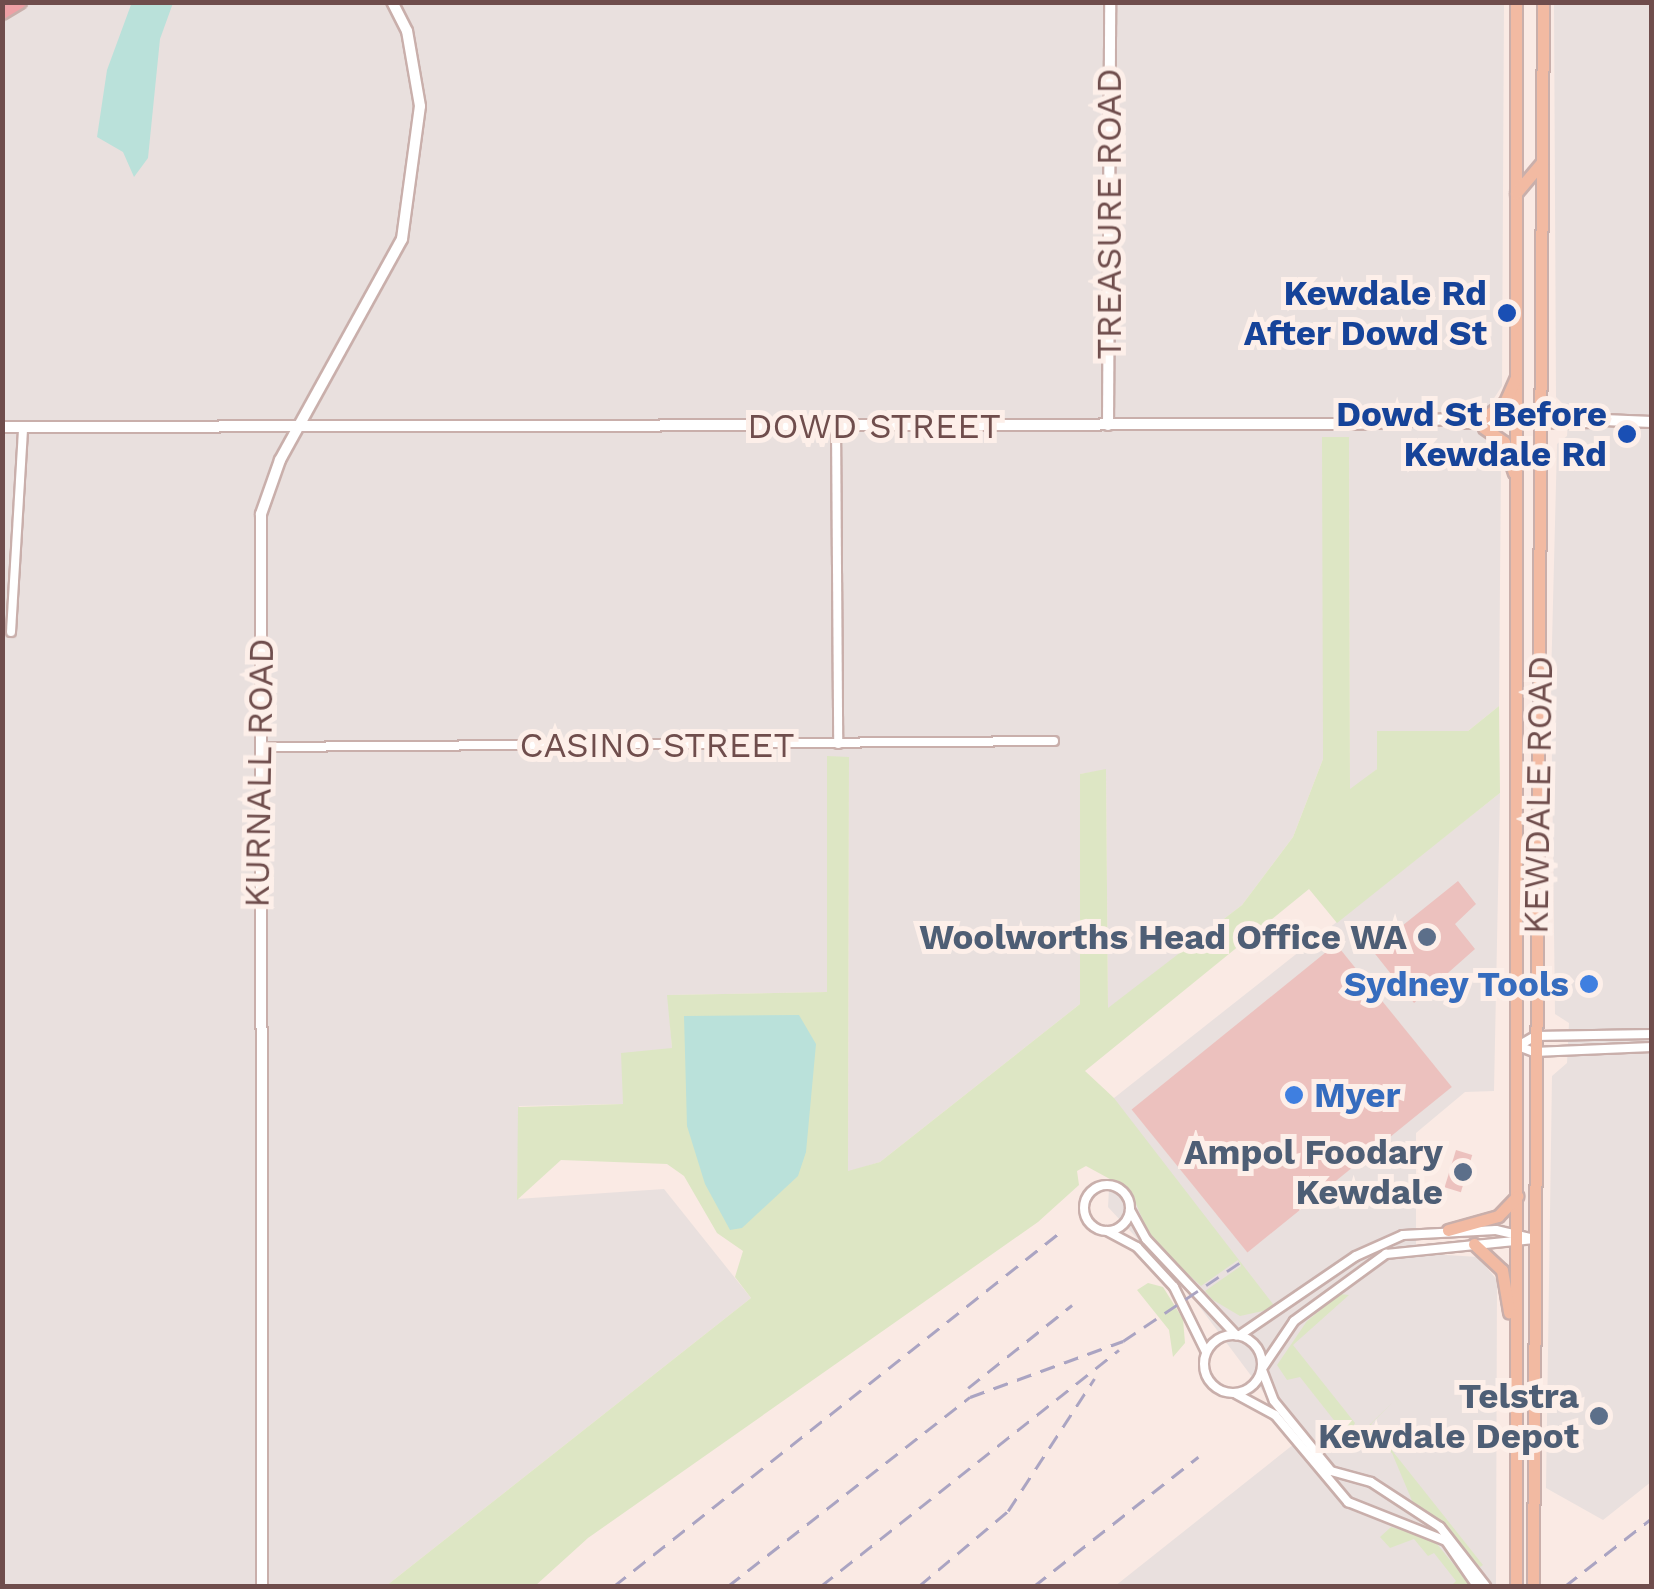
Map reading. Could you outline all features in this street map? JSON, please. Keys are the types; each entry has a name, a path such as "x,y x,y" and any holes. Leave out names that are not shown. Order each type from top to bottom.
{"highway":[{"path":"2,13 20,2"}],"main road":[{"name":"KEWDALE ROAD","path":"1516,2 1516,1586"},
{"name":"KEWDALE ROAD","path":"1533,1586 1542,2"},
{"path":"1516,192 1528,186 1542,159"},
{"path":"1518,373 1505,402 1483,423 1504,442 1518,481"},
{"path":"1518,845 1538,844"},
{"path":"1448,1230 1498,1216 1517,1196"},
{"path":"1474,1244 1502,1270 1517,1341"}],"street":[{"name":"KURNALL ROAD","path":"262,1586 261,514 298,426 402,239 420,106 407,32 392,2"},
{"name":"TREASURE ROAD","path":"1108,426 1110,2"},
{"name":"DOWD STREET","path":"2,427 1652,422"},
{"path":"836,426 838,744"},
{"path":"11,632 24,427"},
{"name":"CASINO STREET","path":"261,746 1054,740"},
{"path":"1518,1046 1535,1036 1652,1034"},
{"path":"1518,1046 1534,1052 1652,1046"},
{"path":"1478,1586 1446,1541 1348,1502 1275,1415 1209,1382 1206,1352 1174,1287 1137,1247 1085,1214 1092,1190 1118,1187 1146,1239 1238,1335 1254,1343 1274,1401 1331,1471 1371,1482 1440,1527 1486,1586"},
{"path":"1107,1231 1130,1210"},
{"path":"1206,1352 1367,1250 1403,1234 1448,1230 1534,1239"},
{"path":"1236,1394 1262,1369 1294,1321 1370,1262 1417,1244 1474,1244 1517,1238"}],"shaded area":[{"path":"3,3 1504,3 1502,386 1487,409 1488,439 1501,461 1499,706 1468,731 1377,731 1377,769 1350,791 1349,438 1323,437 1323,759 1293,837 1242,905 1108,1009 1106,770 1080,774 1080,1004 880,1162 848,1172 849,757 827,992 668,995 672,1048 623,1104 519,1106 517,1199 664,1189 751,1298 386,1586 3,1586"},
{"path":"1554,3 1651,3 1651,1482 1603,1520 1546,1488 1552,1076 1567,1063 1569,1023 1555,1014 1551,682 1557,444 1567,436 1569,410 1556,397"},
{"path":"1500,793 1494,1091 1465,1092 1416,1133 1416,1253 1478,1257 1497,1280 1496,1586 1115,1586 1299,1440 1196,1302 1108,1207 1114,1098"}],"green space":[{"path":"1322,437 1349,437 1350,789 1377,769 1377,731 1468,731 1499,706 1500,793 1337,923 1309,889 1085,1071 1114,1098 1276,1308 1240,1316 1213,1300 1205,1291 1241,1266 1238,1260 1201,1286 1152,1241 1130,1190 1086,1166 1077,1171 1079,1185 1038,1222 588,1538 535,1586 386,1586 751,1298 735,1277 743,1251 717,1233 684,1176 667,1164 561,1160 517,1200 518,1107 623,1104 621,1053 672,1048 667,995 827,992 827,756 849,757 848,1171 880,1162 1080,1004 1080,774 1106,769 1108,1008 1242,905 1293,837 1323,759"},
{"path":"1148,1283 1163,1287 1183,1319 1185,1343 1173,1357 1169,1330 1137,1290"},
{"path":"1340,1294 1349,1295 1293,1345 1355,1423 1341,1450 1322,1441 1337,1424 1300,1377 1287,1380 1277,1365 1307,1321"},
{"path":"1393,1402 1371,1424 1483,1565 1480,1567 1413,1503 1392,1453 1362,1432"},
{"path":"1391,1527 1433,1539 1471,1586 1451,1586 1456,1581 1434,1553 1428,1556 1414,1539 1390,1548 1380,1537"}],"water":[{"path":"132,2 173,3 160,39 148,158 134,177 123,152 97,137 107,70"},
{"path":"799,1015 816,1044 806,1152 798,1176 742,1228 730,1230 705,1184 687,1126 684,1016"}],"building":[{"name":"Woolworths Head Office WA","path":"1458,881 1476,904 1455,924 1475,949 1414,1003 1372,950"},
{"name":"Myer","path":"1336,944 1452,1087 1247,1253 1132,1110"},
{"name":"Ampol Foodary Kewdale","path":"1456,1150 1472,1155 1461,1192 1445,1187"}],"railway":[{"path":"614,1586 1059,1233"},
{"path":"728,1586 970,1397 1123,1341 1239,1263"},
{"path":"968,1388 1072,1305"},
{"path":"821,1586 1119,1350"},
{"path":"919,1586 1008,1511 1094,1379"},
{"path":"1034,1586 1198,1457"},
{"path":"1565,1586 1652,1518"}],"place":[{"name":"Kewdale Rd After Dowd St","path":"1507,313"},
{"name":"Dowd St Before Kewdale Rd","path":"1627,434"},
{"name":"Woolworths Head Office WA","path":"1427,937"},
{"name":"Sydney Tools","path":"1589,984"},
{"name":"Myer","path":"1294,1095"},
{"name":"Ampol Foodary Kewdale","path":"1463,1172"},
{"name":"Telstra Kewdale Depot","path":"1599,1416"}]}
